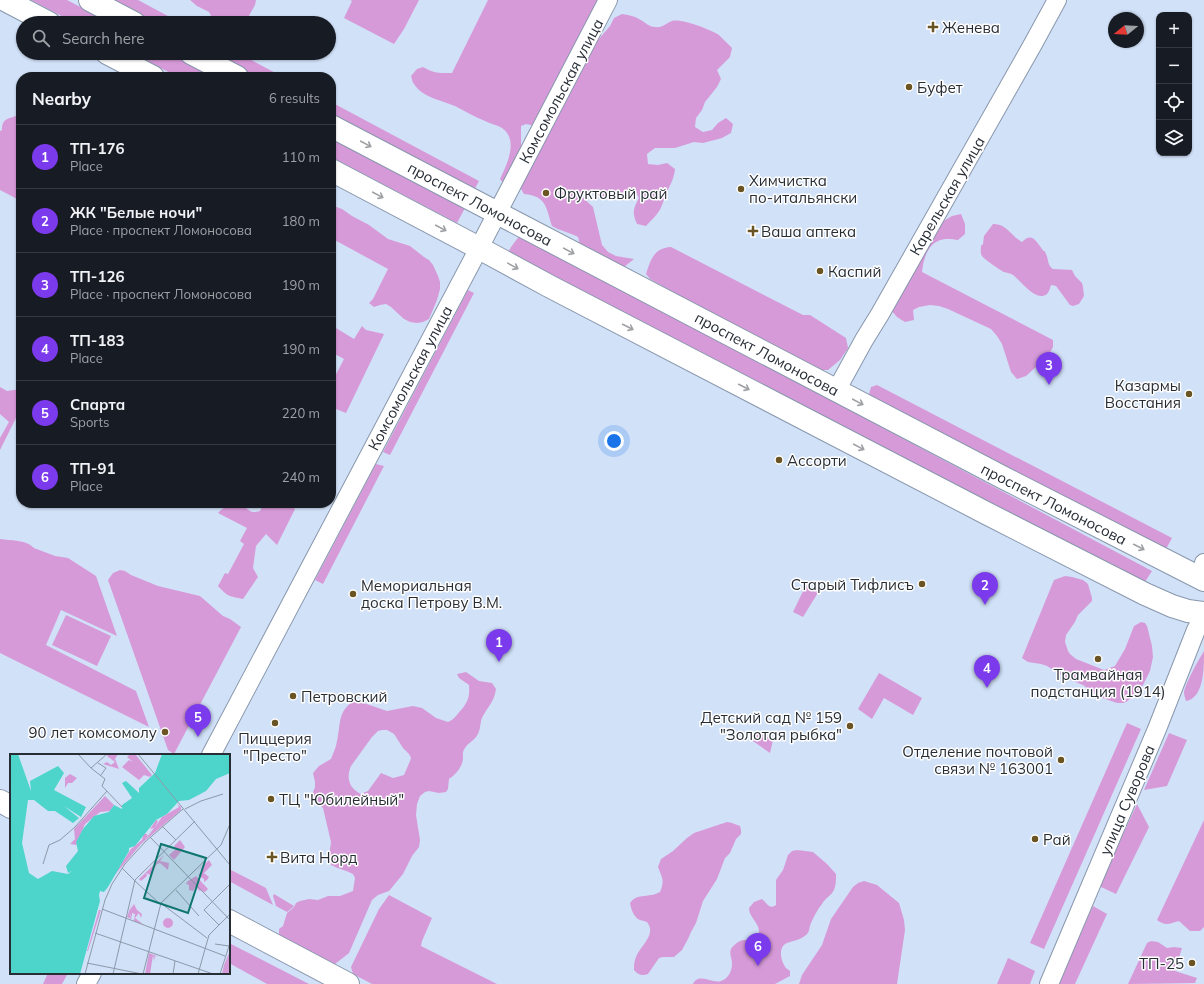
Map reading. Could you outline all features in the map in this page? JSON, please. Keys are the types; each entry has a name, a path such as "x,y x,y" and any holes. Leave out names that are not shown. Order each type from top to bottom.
{"main road":[{"path":"5,0 36,16"},
{"path":"90,0 121,16"},
{"path":"120,60 143,72"},
{"path":"204,60 227,72"},
{"name":"проспект Ломоносова","path":"336,129 1004,478 1203,574"},
{"path":"336,173 549,286 1145,594 1172,606 1188,611 1204,613"},
{"path":"0,801 10,806"},
{"path":"230,922 348,984"}],"street":[{"name":"Комсомольская улица","path":"212,754 479,248 608,0"},
{"name":"Карельская улица","path":"836,391 1057,0"},
{"name":"улица Суворова","path":"1049,984 1163,714 1196,630 1204,616"},
{"path":"86,984 91,974"}],"shaded area":[{"path":"31,0 67,0 98,16 62,16"},
{"path":"106,0 138,0 168,16 136,16"},
{"path":"190,0 256,0 249,16 211,16 209,12 197,6"},
{"path":"350,0 419,0 404,29 394,44 344,18 352,1"},
{"path":"488,0 600,0 535,126 526,124 521,126 521,147 504,184 500,179 506,166 511,145 507,133 502,128 455,106 427,96 413,83 411,76 417,69 423,67 437,73 452,73"},
{"path":"622,14 635,17 653,27 660,27 672,21 682,21 710,30 719,35 732,48 730,57 717,70 721,79 696,118 695,127 703,132 712,130 718,123 726,118 733,124 731,133 722,138 703,143 694,142 675,148 655,148 647,154 648,164 658,165 667,163 675,169 671,184 665,194 661,208 646,226 637,224 634,217 634,208 639,198 635,190 625,191 613,199 588,192 579,194 593,207 602,245 608,252 616,256 634,259 624,267 580,245 578,237 552,226 547,208 541,200 532,195 524,194 520,187 592,47 610,26 614,18"},
{"path":"145,60 182,60 205,72 168,72"},
{"path":"219,60 251,60 274,72 242,72"},
{"path":"336,105 479,181 472,194 336,122"},
{"path":"16,116 16,198 0,190 0,131 2,130 4,122"},
{"path":"336,141 465,208 457,223 336,160"},
{"path":"336,207 369,225 388,239 410,246 429,260 438,276 440,289 429,319 417,323 410,322 386,304 374,307 369,303 373,299 388,269 336,241"},
{"path":"961,214 965,224 965,234 958,240 943,239 934,243 926,254 922,272 1053,340 1053,347 1048,356 1026,376 1017,379 1011,372 1002,344 991,329 939,306 930,305 919,307 913,310 914,320 905,322 897,317 891,310 935,226 952,216"},
{"path":"993,224 1002,226 1022,242 1028,238 1034,239 1045,252 1049,264 1053,269 1072,270 1075,276 1082,283 1083,287 1084,296 1079,304 1073,306 1070,305 1056,286 1051,285 1047,294 1038,296 1028,290 1013,275 1002,271 983,257 981,254 981,246 983,244 984,236"},
{"path":"520,235 1152,571 1141,588 508,253"},
{"path":"671,247 803,315 810,315 846,338 848,348 840,360 828,370 811,370 650,279 646,274 654,255 665,248"},
{"path":"468,290 474,293 390,455 383,452"},
{"path":"362,326 366,330 384,334 346,413 336,409 336,374 344,359 336,355 336,328 354,339"},
{"path":"877,385 1172,538 1166,549 875,401 869,394 871,387"},
{"path":"0,387 7,391 16,390 16,418 0,450 0,438 9,422 0,414"},
{"path":"376,464 384,466 323,584 315,580"},
{"path":"224,508 245,508 252,512 260,511 262,508 295,509 277,545 266,534 256,546 253,568 258,577 243,599 227,594 218,586 225,573 228,574 244,544 240,541 247,528 218,513"},
{"path":"0,539 26,543 34,548 55,556 68,558 96,576 117,636 61,610 46,645 136,691 149,727 0,653"},
{"path":"120,570 158,586 200,596 223,616 241,627 174,754 168,750 108,580 113,573"},
{"path":"1065,576 1083,580 1088,584 1092,598 1092,601 1078,615 1066,635 1065,642 1068,651 1076,659 1104,670 1115,666 1125,649 1134,626 1141,622 1145,623 1147,626 1153,657 1150,671 1143,685 1136,694 1126,702 1117,703 1100,697 1083,685 1066,678 1047,666 1028,662 1022,658 1054,580"},
{"path":"806,585 819,591 803,617 793,612"},
{"path":"66,615 111,636 97,666 52,645"},
{"path":"1204,651 1204,666 1200,689 1192,699 1186,701 1184,693 1185,688"},
{"path":"466,672 479,681 492,683 496,689 495,693 493,700 482,718 478,734 464,749 460,768 449,779 448,789 446,792 439,793 429,791 420,796 417,804 416,815 420,840 419,847 412,856 403,874 389,891 378,895 372,900 349,953 335,964 279,935 279,929 283,926 287,913 296,903 309,899 318,900 328,896 340,896 353,891 355,878 353,874 331,865 329,856 331,842 323,808 314,800 312,795 315,787 313,773 319,766 331,759 337,744 342,713 349,704 355,700 387,711 413,706 422,708 436,718 448,722 462,709 469,695 469,685 459,678 457,674","holes":["387,730 394,734 409,754 411,758 410,761 404,775 393,778 381,773 368,791 361,794 351,786 349,779 351,766 372,737 378,731"]},
{"path":"879,673 922,698 913,715 884,698 872,719 858,709"},
{"path":"1127,723 1141,729 1044,949 1030,943"},
{"path":"759,732 773,740 770,753 750,739"},
{"path":"1169,733 1187,740 1167,786 1144,790"},
{"path":"1137,804 1149,827 1116,894 1099,886"},
{"path":"1204,820 1204,927 1200,931 1190,931 1179,921 1166,924 1157,920"},
{"path":"727,822 740,826 741,834 736,839 730,853 725,858 717,879 703,901 696,923 682,950 674,957 659,958 648,974 639,974 634,970 635,960 649,936 650,927 647,922 640,920 634,915 630,903 636,897 653,895 660,892 663,882 658,867 661,859 694,833"},
{"path":"797,850 813,852 836,874 836,880 834,890 818,910 811,923 808,933 798,940 787,943 781,949 783,962 785,967 790,971 790,976 775,984 693,984 699,979 721,981 728,977 732,967 730,953 732,947 741,941 753,940 757,938 759,933 758,926 749,912 749,908 754,902 762,899 772,907 776,905 776,880 783,870 788,855 792,851"},
{"path":"230,870 266,888 273,905 230,882"},
{"path":"864,881 877,885 899,903 905,930 897,984 799,984 802,975 822,945 831,919 853,887"},
{"path":"274,894 294,906 287,912 276,906 273,896"},
{"path":"389,895 432,918 421,946 497,984 372,984 353,974 351,967 379,909"},
{"path":"1093,906 1107,914 1075,984 1058,984"},
{"path":"1151,941 1158,942 1167,948 1182,948 1175,971 1197,978 1195,983 1128,984 1147,943"},
{"path":"230,944 309,984 267,984 230,964"},
{"path":"1008,958 1035,971 1030,984 997,984"},
{"path":"48,974 67,974 62,984 43,984"}],"place":[{"name":"Женева","path":"933,27"},
{"name":"Буфет","path":"909,87"},
{"name":"Химчистка по-итальянски","path":"741,189"},
{"name":"Фруктовый рай","path":"546,193"},
{"name":"Ваша аптека","path":"753,231"},
{"name":"Каспий","path":"820,271"},
{"name":"ТП-126","path":"1049,385"},
{"name":"Казармы Восстания","path":"1189,394"},
{"name":"Ассорти","path":"779,460"},
{"name":"Старый Тифлисъ","path":"922,584"},
{"name":"Мемориальная доска Петрову В.М.","path":"353,594"},
{"name":"ЖК \"Белые ночи\"","path":"985,605"},
{"name":"Трамвайная подстанция (1914)","path":"1098,659"},
{"name":"ТП-176","path":"499,662"},
{"name":"ТП-183","path":"987,688"},
{"name":"Петровский","path":"293,696"},
{"name":"Пиццерия \"Престо\"","path":"275,723"},
{"name":"Детский сад № 159 \"Золотая рыбка\"","path":"850,726"},
{"name":"90 лет комсомолу","path":"165,732"},
{"name":"Спарта","path":"198,737"},
{"name":"Отделение почтовой связи № 163001","path":"1061,760"},
{"name":"ТЦ \"Юбилейный\"","path":"271,799"},
{"name":"Рай","path":"1035,839"},
{"name":"Вита Норд","path":"272,857"},
{"name":"ТП-25","path":"1192,963"},
{"name":"ТП-91","path":"758,966"}]}
